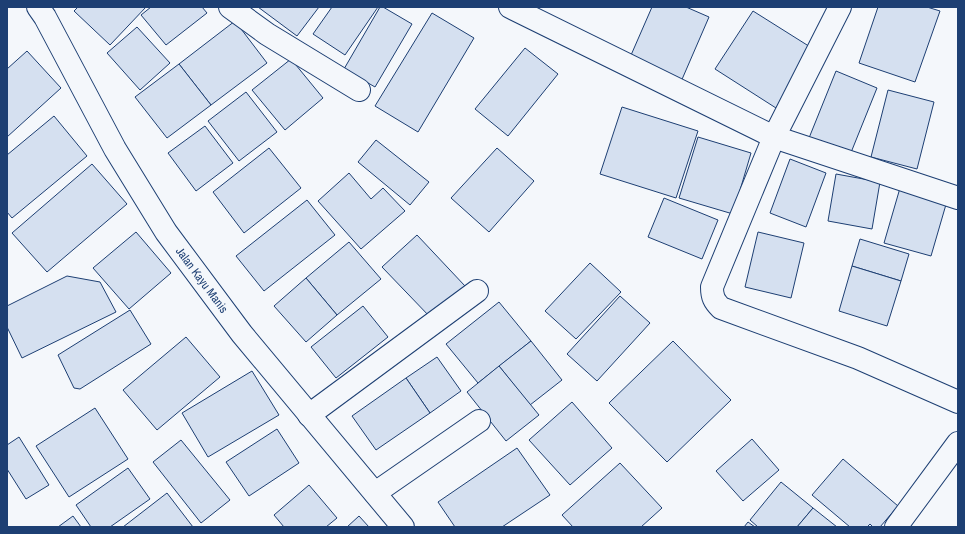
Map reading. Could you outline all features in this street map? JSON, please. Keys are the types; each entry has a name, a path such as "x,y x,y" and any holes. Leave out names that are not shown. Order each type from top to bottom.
{"street":[{"path":"230,7 267,34 359,90"},
{"path":"510,7 774,137 958,198"},
{"path":"840,7 774,137 712,287 714,302 721,308 858,358 958,402"},
{"name":"Jalan Kayu Manis","path":"47,10 115,148 166,232 242,334 403,527"},
{"path":"309,415 477,291"},
{"path":"375,493 479,421"},
{"path":"896,527 958,443"}],"building":[{"path":"78,7 146,7 110,45 74,11"},
{"path":"151,7 202,7 207,13 166,45 141,15"},
{"path":"258,7 319,7 297,36"},
{"path":"332,7 378,7 345,55 313,34"},
{"path":"380,7 383,7 412,24 375,87 344,69"},
{"path":"652,7 686,7 709,17 680,84 628,62"},
{"path":"878,7 927,7 940,11 915,82 859,63"},
{"path":"753,11 815,50 776,108 715,69"},
{"path":"432,13 474,38 418,132 375,106"},
{"path":"235,21 267,63 211,105 179,64"},
{"path":"137,27 170,63 140,90 107,53"},
{"path":"525,48 558,74 508,136 475,109"},
{"path":"27,51 61,88 7,137 7,69"},
{"path":"291,59 323,98 285,130 252,90"},
{"path":"179,64 211,105 167,138 135,97"},
{"path":"836,71 877,88 850,155 809,138"},
{"path":"888,90 934,102 917,169 871,157"},
{"path":"246,92 277,132 239,161 208,121"},
{"path":"622,107 698,131 676,198 600,174"},
{"path":"54,116 87,156 12,218 7,212 7,155"},
{"path":"205,126 233,163 196,191 168,153"},
{"path":"698,137 751,153 733,214 679,198"},
{"path":"376,140 429,182 410,205 358,162"},
{"path":"269,148 301,188 244,233 213,192"},
{"path":"497,148 534,181 489,232 451,198"},
{"path":"790,159 826,173 806,227 770,213"},
{"path":"92,164 127,204 47,272 12,233"},
{"path":"349,173 371,199 383,188 405,211 361,249 318,201"},
{"path":"836,174 880,182 872,229 828,221"},
{"path":"900,188 947,201 931,256 884,243"},
{"path":"664,198 718,220 702,259 648,237"},
{"path":"307,200 335,235 264,291 236,256"},
{"path":"136,232 171,273 129,309 93,268"},
{"path":"758,232 804,243 791,298 745,287"},
{"path":"417,235 465,286 431,318 382,267"},
{"path":"860,239 909,254 901,281 852,266"},
{"path":"349,242 381,279 337,315 306,278"},
{"path":"590,263 621,292 576,339 545,311"},
{"path":"852,266 901,281 887,326 839,311"},
{"path":"67,276 100,282 116,312 22,358 7,327 7,306"},
{"path":"306,278 337,315 306,342 274,306"},
{"path":"620,296 650,323 597,381 567,354"},
{"path":"499,302 531,341 478,383 446,344"},
{"path":"363,306 388,337 336,378 311,347"},
{"path":"130,310 151,344 80,389 74,388 58,355"},
{"path":"186,337 220,377 157,430 123,390"},
{"path":"531,341 562,380 530,405 499,366"},
{"path":"673,341 731,400 667,462 609,403"},
{"path":"437,357 461,391 430,413 406,378"},
{"path":"499,366 539,415 506,441 467,392"},
{"path":"252,371 279,415 208,457 182,413"},
{"path":"406,378 430,413 376,450 352,416"},
{"path":"572,402 612,448 570,485 529,440"},
{"path":"95,408 128,459 69,497 36,446"},
{"path":"277,429 299,463 249,496 226,462"},
{"path":"19,437 49,485 26,499 7,469 7,445"},
{"path":"752,439 779,470 743,501 716,471"},
{"path":"181,440 230,500 201,523 153,462"},
{"path":"517,448 550,495 502,527 455,527 438,502"},
{"path":"843,459 898,506 880,527 873,527 870,524 867,527 850,527 812,495"},
{"path":"620,463 662,508 641,527 573,527 562,515"},
{"path":"128,468 150,499 110,527 91,527 76,505"},
{"path":"781,482 813,508 797,527 758,527 750,520"},
{"path":"309,485 337,518 326,527 284,527 274,515"},
{"path":"167,493 193,527 123,527"},
{"path":"813,508 837,527 797,527"},
{"path":"73,516 81,527 58,527"},
{"path":"359,516 369,527 347,527"},
{"path":"748,522 755,527 744,527"}]}
